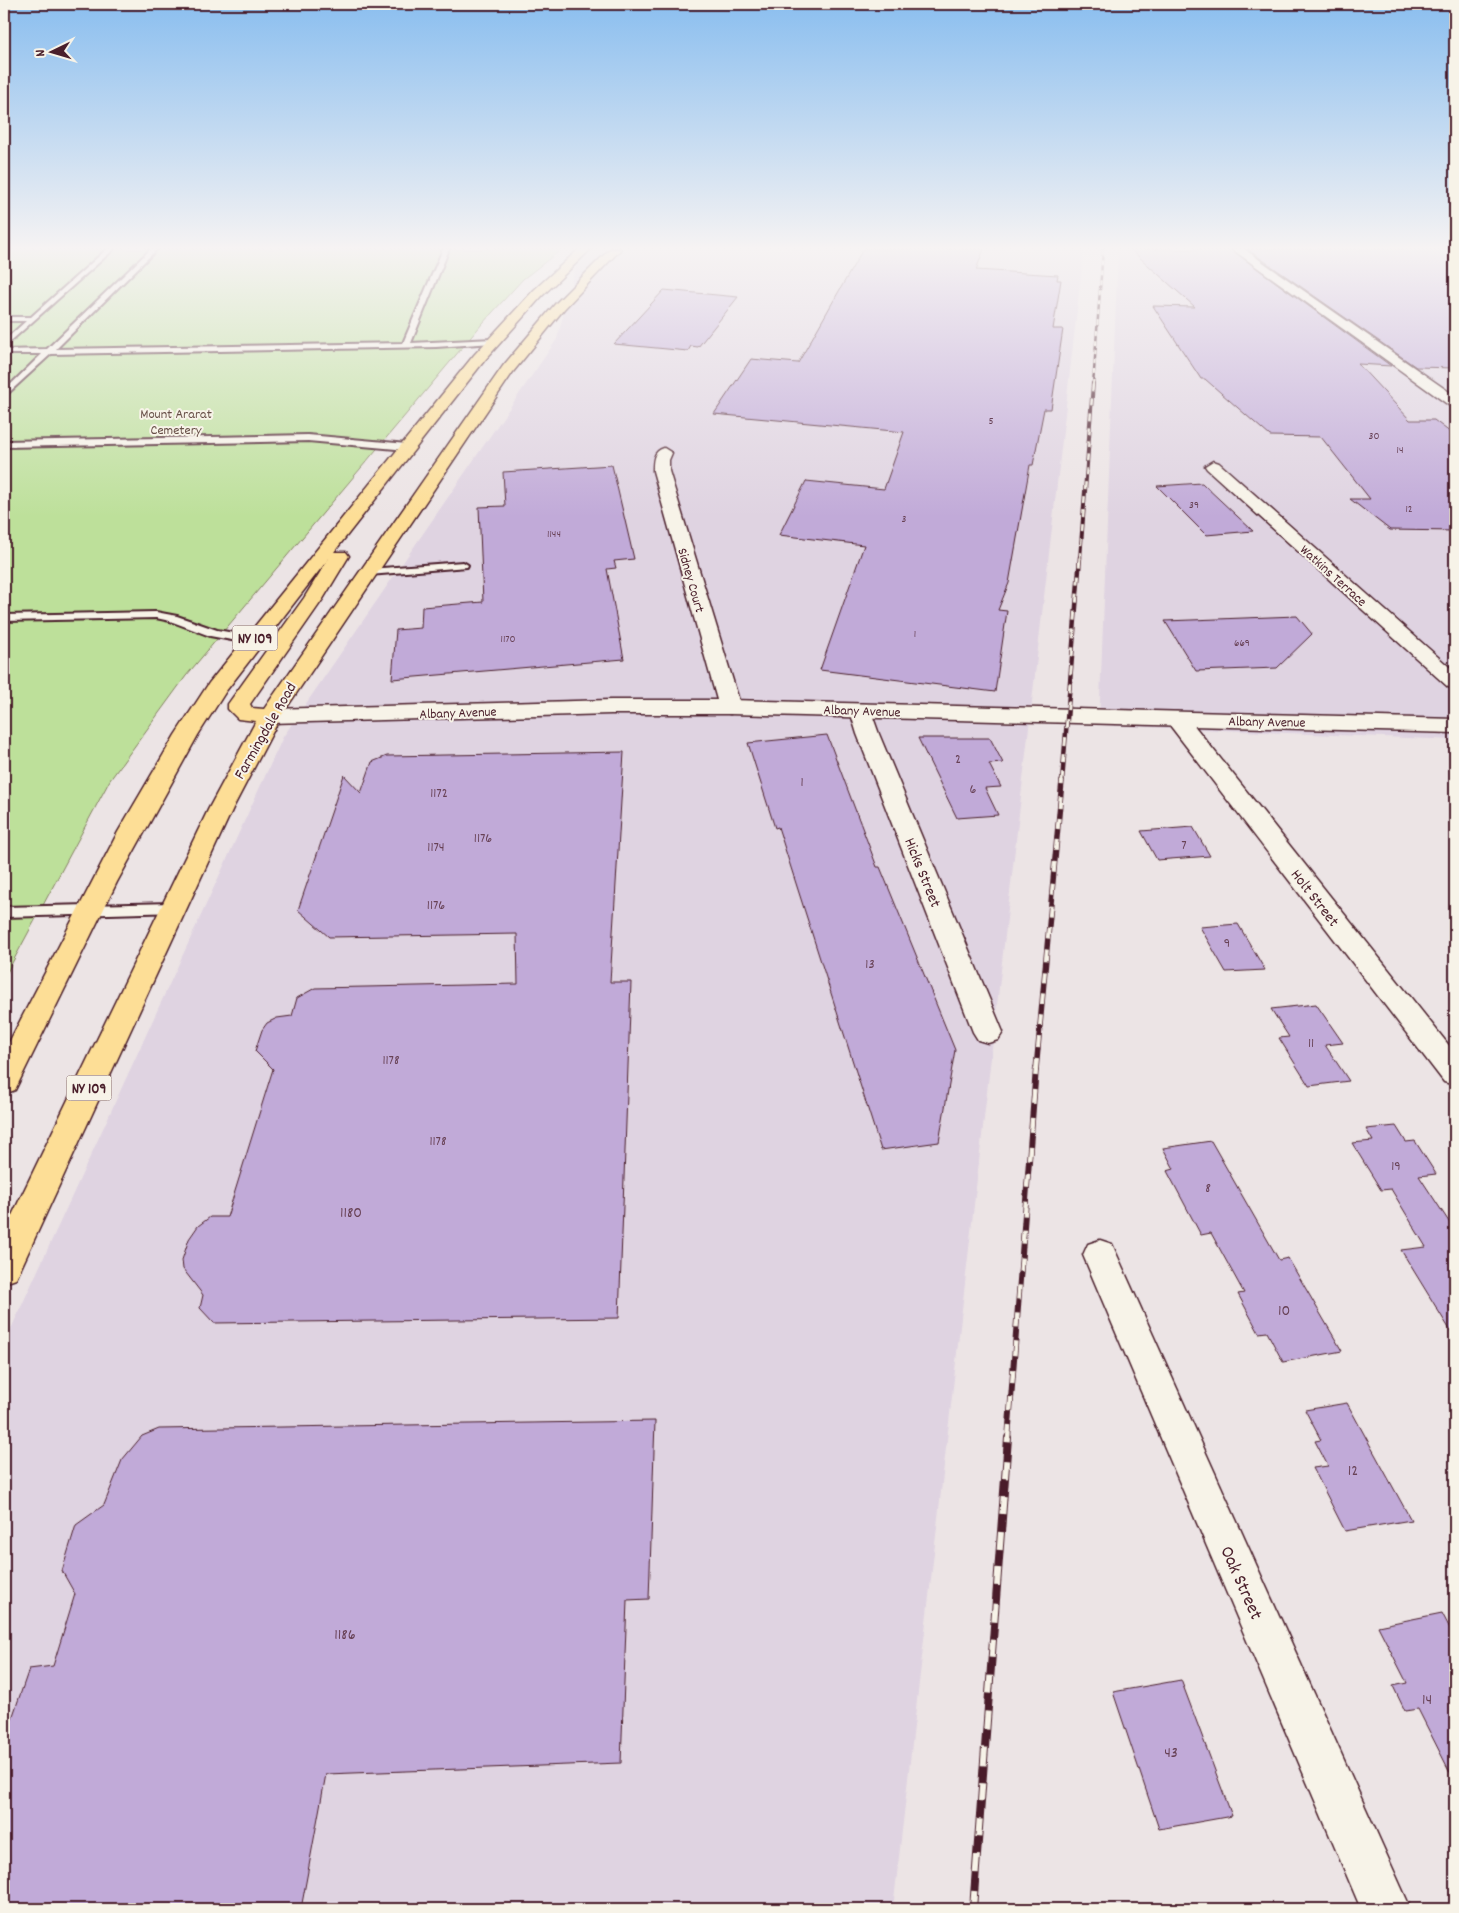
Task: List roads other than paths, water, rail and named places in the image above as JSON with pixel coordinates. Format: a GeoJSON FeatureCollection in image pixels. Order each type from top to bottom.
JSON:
{"type":"FeatureCollection","features":[{"type":"Feature","properties":{"kind":"main road","name":"NY 109"},"geometry":{"type":"LineString","coordinates":[[4,1082],[89,910],[145,803],[180,743],[217,688],[253,640],[496,338]]}},
{"type":"Feature","properties":{"kind":"main road","name":"Farmingdale Road"},"geometry":{"type":"LineString","coordinates":[[4,1268],[221,808],[270,716],[520,353],[532,338]]}},
{"type":"Feature","properties":{"kind":"main road"},"geometry":{"type":"LineString","coordinates":[[270,716],[246,714],[239,709],[239,704],[313,599],[353,535],[361,507]]}},
{"type":"Feature","properties":{"kind":"street"},"geometry":{"type":"LineString","coordinates":[[1363,338],[1455,403]]}},
{"type":"Feature","properties":{"kind":"street","name":"Sidney Court"},"geometry":{"type":"LineString","coordinates":[[664,453],[661,460],[661,472],[730,707]]}},
{"type":"Feature","properties":{"kind":"street","name":"Watkins Terrace"},"geometry":{"type":"LineString","coordinates":[[1213,466],[1455,684]]}},
{"type":"Feature","properties":{"kind":"street","name":"Albany Avenue"},"geometry":{"type":"LineString","coordinates":[[270,716],[611,707],[730,707],[1455,726]]}},
{"type":"Feature","properties":{"kind":"street","name":"Hicks Street"},"geometry":{"type":"LineString","coordinates":[[862,711],[868,734],[988,1032]]}},
{"type":"Feature","properties":{"kind":"street","name":"Holt Street"},"geometry":{"type":"LineString","coordinates":[[1177,719],[1455,1074]]}},
{"type":"Feature","properties":{"kind":"street","name":"Oak Street"},"geometry":{"type":"LineString","coordinates":[[1100,1255],[1386,1909]]}},
{"type":"Feature","properties":{"kind":"lane"},"geometry":{"type":"LineString","coordinates":[[4,395],[62,338]]}},
{"type":"Feature","properties":{"kind":"lane"},"geometry":{"type":"LineString","coordinates":[[408,342],[410,338]]}},
{"type":"Feature","properties":{"kind":"lane"},"geometry":{"type":"LineString","coordinates":[[4,345],[493,341]]}},
{"type":"Feature","properties":{"kind":"lane"},"geometry":{"type":"LineString","coordinates":[[4,352],[408,342]]}},
{"type":"Feature","properties":{"kind":"lane"},"geometry":{"type":"LineString","coordinates":[[4,444],[308,438],[407,447]]}},
{"type":"Feature","properties":{"kind":"lane"},"geometry":{"type":"LineString","coordinates":[[369,572],[463,565]]}},
{"type":"Feature","properties":{"kind":"lane"},"geometry":{"type":"LineString","coordinates":[[4,618],[156,615],[173,618],[214,633],[253,640]]}},
{"type":"Feature","properties":{"kind":"lane"},"geometry":{"type":"LineString","coordinates":[[4,912],[173,908]]}},
{"type":"Feature","properties":{"kind":"railway"},"geometry":{"type":"LineString","coordinates":[[1093,385],[1096,338]]}},
{"type":"Feature","properties":{"kind":"railway"},"geometry":{"type":"LineString","coordinates":[[1080,559],[1093,383]]}},
{"type":"Feature","properties":{"kind":"railway"},"geometry":{"type":"LineString","coordinates":[[1062,782],[1080,557]]}},
{"type":"Feature","properties":{"kind":"railway"},"geometry":{"type":"LineString","coordinates":[[1036,1070],[1062,781]]}},
{"type":"Feature","properties":{"kind":"railway"},"geometry":{"type":"LineString","coordinates":[[1008,1439],[1036,1068]]}},
{"type":"Feature","properties":{"kind":"railway"},"geometry":{"type":"LineString","coordinates":[[973,1909],[1008,1438]]}},
{"type":"Feature","properties":{"kind":"park label","name":"Mount Ararat Cemetery"},"geometry":{"type":"Point","coordinates":[176,422]}}]}
